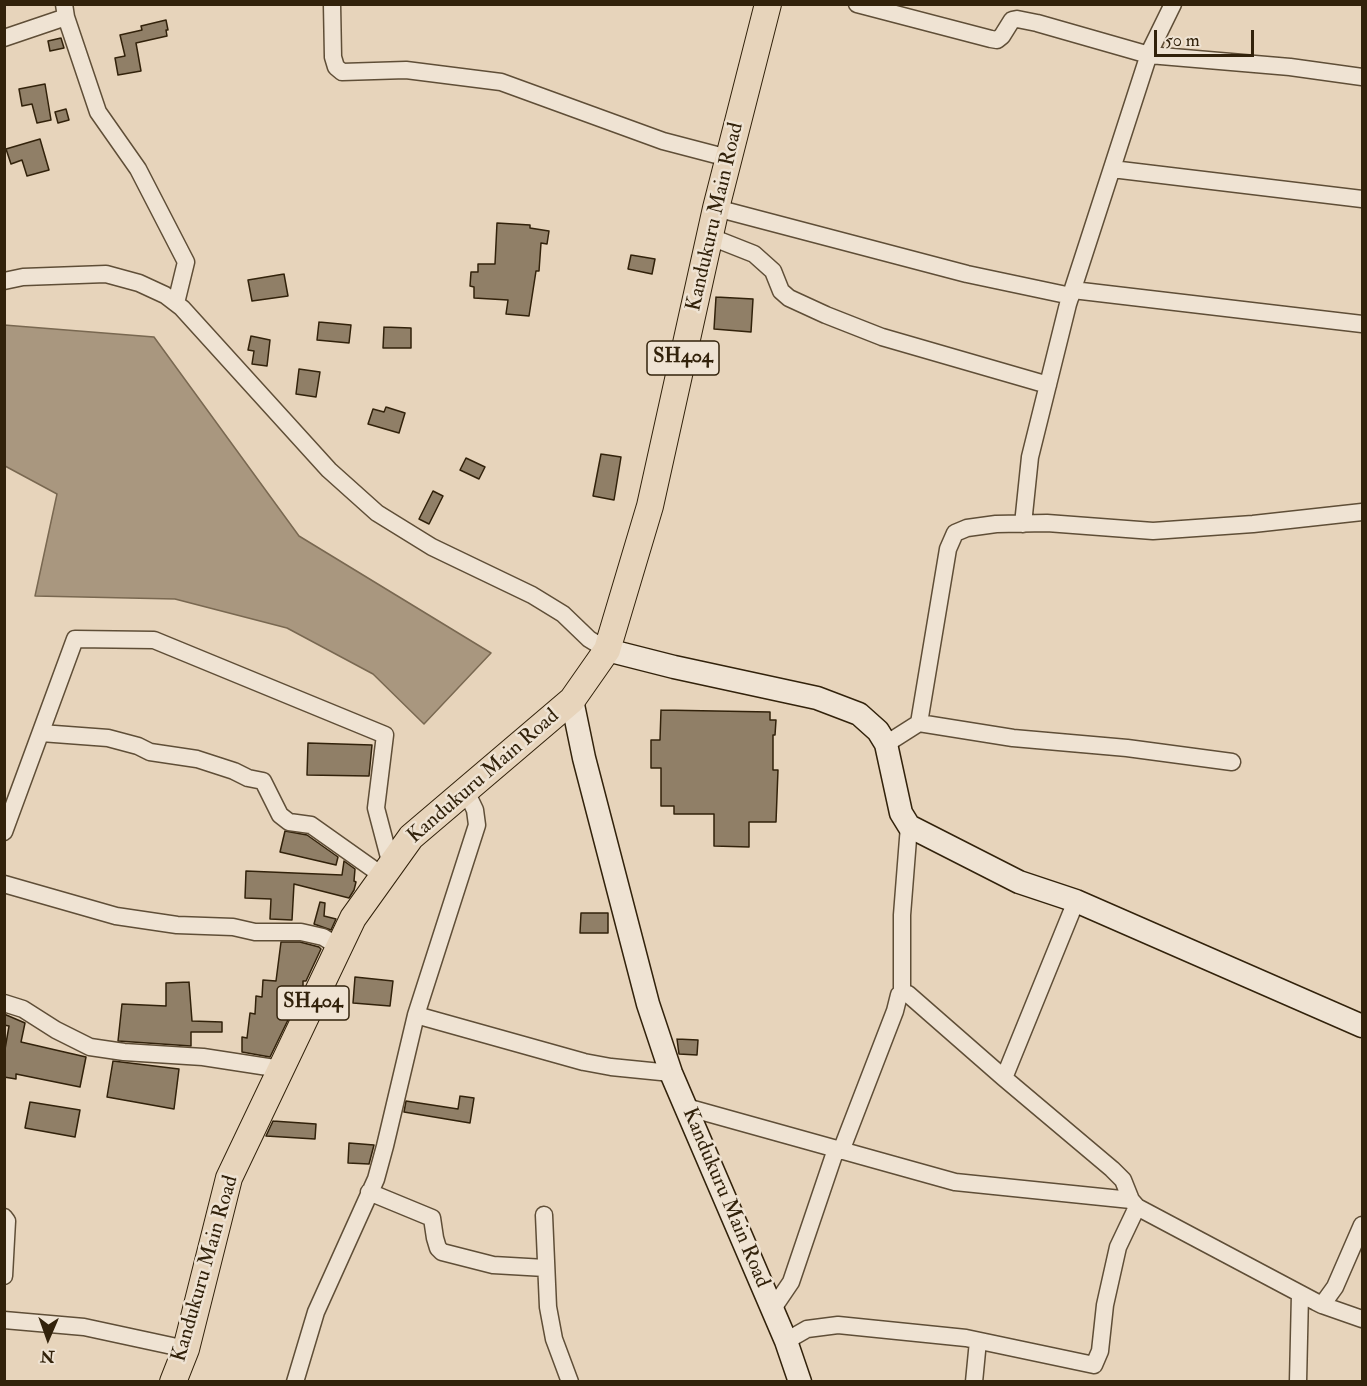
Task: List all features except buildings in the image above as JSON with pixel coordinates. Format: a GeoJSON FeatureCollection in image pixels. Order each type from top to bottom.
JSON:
{"type":"FeatureCollection","features":[{"type":"Feature","properties":{"kind":"main road","name":"Kandukuru Main Road"},"geometry":{"type":"LineString","coordinates":[[173,1382],[186,1349],[230,1178],[353,918],[411,837],[572,700],[608,650],[650,506],[716,208],[768,4]]}},
{"type":"Feature","properties":{"kind":"street"},"geometry":{"type":"LineString","coordinates":[[332,4],[333,57],[336,67],[342,72],[406,70],[501,82],[663,141],[728,158]]}},
{"type":"Feature","properties":{"kind":"street"},"geometry":{"type":"LineString","coordinates":[[857,4],[997,40],[1012,20],[1017,19],[1149,55],[1290,67],[1362,77]]}},
{"type":"Feature","properties":{"kind":"street"},"geometry":{"type":"LineString","coordinates":[[1023,524],[1030,457],[1072,293],[1149,55],[1173,4]]}},
{"type":"Feature","properties":{"kind":"street"},"geometry":{"type":"LineString","coordinates":[[4,38],[65,11],[98,112],[138,169],[186,262],[176,303]]}},
{"type":"Feature","properties":{"kind":"street"},"geometry":{"type":"LineString","coordinates":[[1112,169],[1362,199]]}},
{"type":"Feature","properties":{"kind":"street"},"geometry":{"type":"LineString","coordinates":[[716,208],[967,274],[1072,293],[1362,324]]}},
{"type":"Feature","properties":{"kind":"street"},"geometry":{"type":"LineString","coordinates":[[711,237],[754,254],[772,271],[781,291],[789,298],[826,315],[882,337],[1048,385]]}},
{"type":"Feature","properties":{"kind":"street"},"geometry":{"type":"LineString","coordinates":[[4,281],[23,277],[106,274],[139,283],[165,295],[176,303],[329,470],[377,513],[432,547],[532,595],[563,614],[589,639],[608,650],[817,698],[859,714],[878,731],[886,744],[901,813],[909,826],[1019,882],[1076,901],[1362,1026]]}},
{"type":"Feature","properties":{"kind":"street"},"geometry":{"type":"LineString","coordinates":[[919,723],[950,542],[955,533],[967,528],[1047,523],[1153,531],[1253,524],[1362,512]]}},
{"type":"Feature","properties":{"kind":"street"},"geometry":{"type":"LineString","coordinates":[[4,832],[75,639],[154,640],[385,735],[376,808],[387,871]]}},
{"type":"Feature","properties":{"kind":"street","name":"Kandukuru Main Road"},"geometry":{"type":"LineString","coordinates":[[572,700],[584,758],[648,1004],[671,1073],[786,1341],[800,1382]]}},
{"type":"Feature","properties":{"kind":"street"},"geometry":{"type":"LineString","coordinates":[[886,744],[919,723],[1013,738],[1127,748],[1232,762]]}},
{"type":"Feature","properties":{"kind":"street"},"geometry":{"type":"LineString","coordinates":[[41,733],[108,738],[138,746],[150,752],[197,759],[248,778],[263,781],[280,815],[288,822],[311,825],[387,871]]}},
{"type":"Feature","properties":{"kind":"street"},"geometry":{"type":"LineString","coordinates":[[295,1382],[316,1312],[369,1192],[386,1146],[416,1015],[477,825],[475,810],[465,789]]}},
{"type":"Feature","properties":{"kind":"street"},"geometry":{"type":"LineString","coordinates":[[902,995],[902,915],[909,826]]}},
{"type":"Feature","properties":{"kind":"street"},"geometry":{"type":"LineString","coordinates":[[4,884],[116,916],[177,925],[233,927],[255,932],[301,932],[322,937],[339,947]]}},
{"type":"Feature","properties":{"kind":"street"},"geometry":{"type":"LineString","coordinates":[[1004,1078],[1076,901]]}},
{"type":"Feature","properties":{"kind":"street"},"geometry":{"type":"LineString","coordinates":[[772,1310],[791,1282],[838,1150],[895,1011],[899,995],[908,994],[1112,1169],[1123,1180],[1134,1204],[1118,1247],[1105,1305],[1100,1351],[1092,1373],[978,1341],[838,1325],[807,1329],[786,1341]]}},
{"type":"Feature","properties":{"kind":"street"},"geometry":{"type":"LineString","coordinates":[[4,1003],[22,1009],[90,1047],[124,1052],[203,1057],[281,1069]]}},
{"type":"Feature","properties":{"kind":"street"},"geometry":{"type":"LineString","coordinates":[[416,1015],[584,1062],[671,1073]]}},
{"type":"Feature","properties":{"kind":"street"},"geometry":{"type":"LineString","coordinates":[[686,1107],[955,1182],[1134,1204],[1300,1294],[1322,1305],[1362,1319]]}},
{"type":"Feature","properties":{"kind":"street"},"geometry":{"type":"LineString","coordinates":[[369,1192],[432,1218],[435,1238],[442,1252],[493,1265],[545,1268]]}},
{"type":"Feature","properties":{"kind":"street"},"geometry":{"type":"LineString","coordinates":[[544,1215],[548,1307],[554,1339],[570,1382]]}},
{"type":"Feature","properties":{"kind":"street"},"geometry":{"type":"LineString","coordinates":[[4,1216],[7,1221],[4,1276]]}},
{"type":"Feature","properties":{"kind":"street"},"geometry":{"type":"LineString","coordinates":[[1322,1305],[1335,1287],[1362,1225]]}},
{"type":"Feature","properties":{"kind":"street"},"geometry":{"type":"LineString","coordinates":[[1298,1382],[1300,1294]]}},
{"type":"Feature","properties":{"kind":"street"},"geometry":{"type":"LineString","coordinates":[[4,1320],[84,1327],[186,1349]]}},
{"type":"Feature","properties":{"kind":"street"},"geometry":{"type":"LineString","coordinates":[[974,1382],[978,1341]]}},
{"type":"Feature","properties":{"kind":"shaded area"},"geometry":{"type":"Polygon","coordinates":[[[4,325],[154,337],[299,536],[491,653],[424,724],[373,674],[287,628],[175,599],[35,596],[57,494],[5,466],[4,325]]]}}]}
